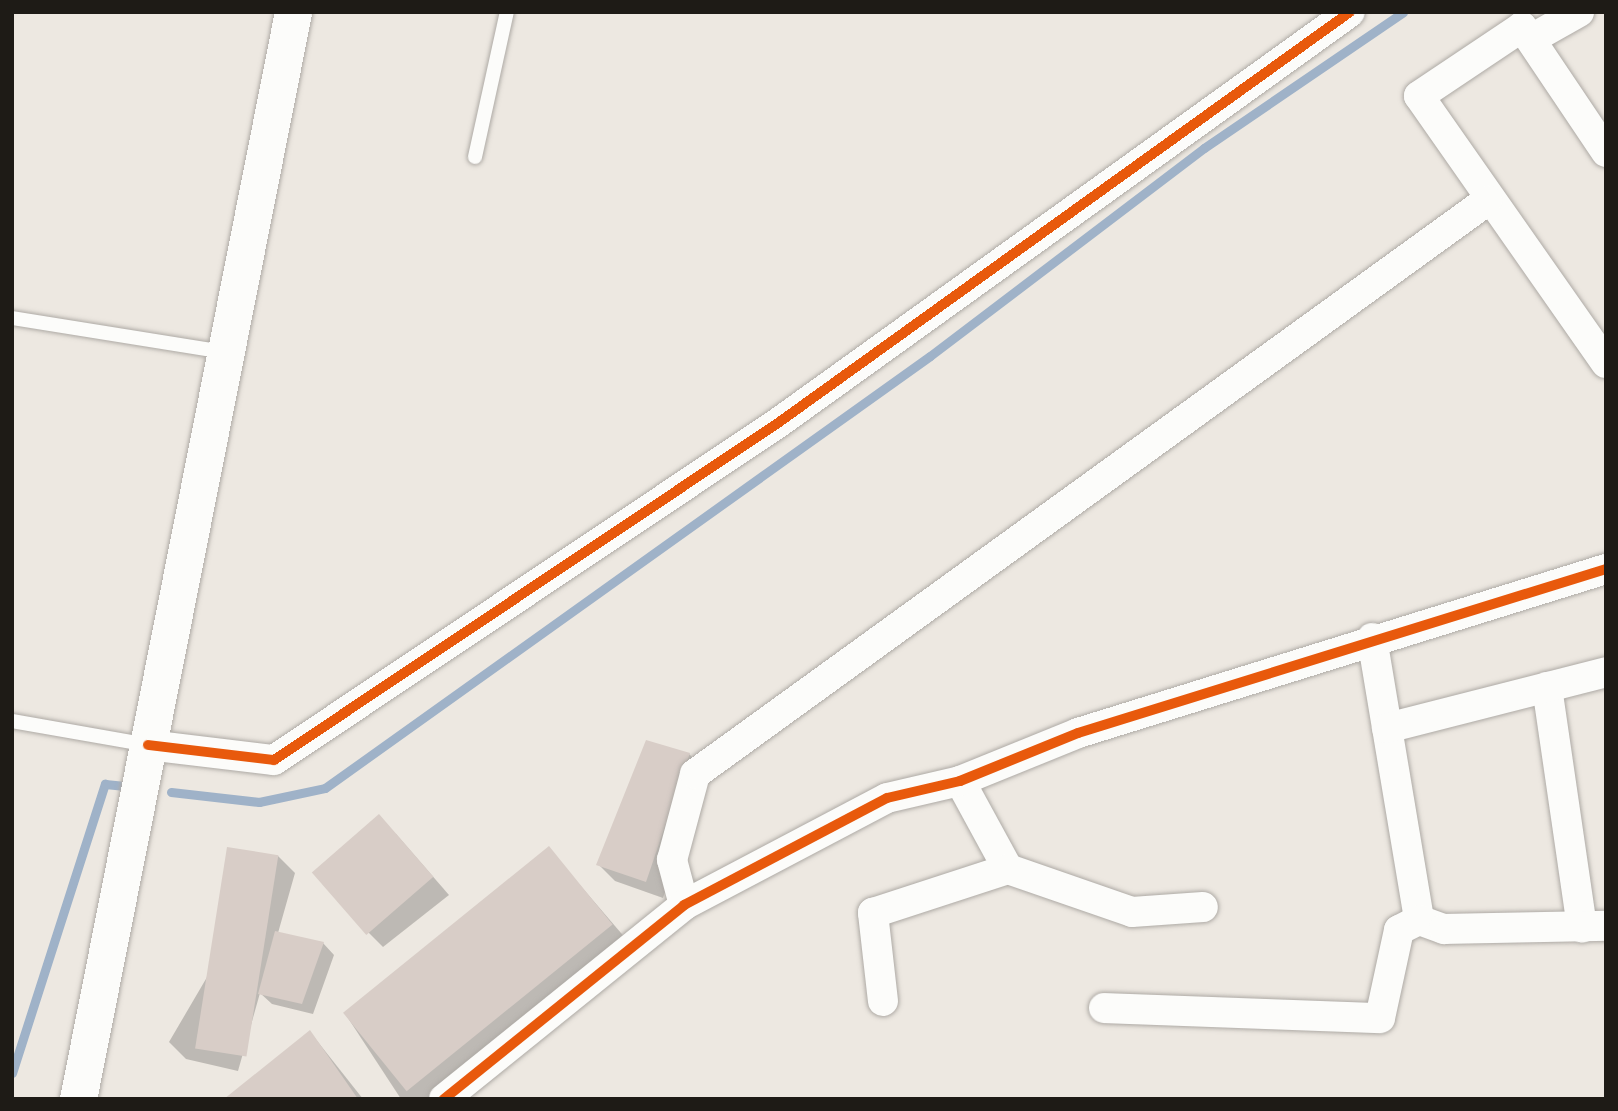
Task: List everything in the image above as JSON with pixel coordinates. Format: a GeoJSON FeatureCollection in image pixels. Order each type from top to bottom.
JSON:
{"type":"FeatureCollection","features":[{"type":"Feature","properties":{"kind":"street"},"geometry":{"type":"LineString","coordinates":[[78,1099],[293,12]]}},
{"type":"Feature","properties":{"kind":"street"},"geometry":{"type":"LineString","coordinates":[[149,745],[274,760],[778,423],[1350,12]]}},
{"type":"Feature","properties":{"kind":"street"},"geometry":{"type":"LineString","coordinates":[[1533,38],[1579,12]]}},
{"type":"Feature","properties":{"kind":"street"},"geometry":{"type":"LineString","coordinates":[[1606,152],[1533,38],[1522,27],[1419,96],[1487,201],[1606,363]]}},
{"type":"Feature","properties":{"kind":"street"},"geometry":{"type":"LineString","coordinates":[[684,905],[672,860],[695,774],[1487,201]]}},
{"type":"Feature","properties":{"kind":"street"},"geometry":{"type":"LineString","coordinates":[[444,1099],[684,905],[887,798],[960,781],[1078,733],[1372,639],[1606,569]]}},
{"type":"Feature","properties":{"kind":"street"},"geometry":{"type":"LineString","coordinates":[[1372,639],[1419,920]]}},
{"type":"Feature","properties":{"kind":"street"},"geometry":{"type":"LineString","coordinates":[[1387,728],[1606,672]]}},
{"type":"Feature","properties":{"kind":"street"},"geometry":{"type":"LineString","coordinates":[[1104,1008],[1380,1018],[1399,930],[1419,920],[1444,929],[1594,926],[1547,687]]}},
{"type":"Feature","properties":{"kind":"street"},"geometry":{"type":"LineString","coordinates":[[960,781],[1008,869]]}},
{"type":"Feature","properties":{"kind":"street"},"geometry":{"type":"LineString","coordinates":[[883,1001],[873,913],[1008,869],[1132,912],[1203,907]]}},
{"type":"Feature","properties":{"kind":"lane"},"geometry":{"type":"LineString","coordinates":[[475,157],[508,12]]}},
{"type":"Feature","properties":{"kind":"lane"},"geometry":{"type":"LineString","coordinates":[[12,318],[225,352]]}},
{"type":"Feature","properties":{"kind":"lane"},"geometry":{"type":"LineString","coordinates":[[12,721],[149,745]]}},
{"type":"Feature","properties":{"kind":"building"},"geometry":{"type":"Polygon","coordinates":[[[646,740],[690,753],[646,882],[596,865],[646,740]]]}},
{"type":"Feature","properties":{"kind":"building"},"geometry":{"type":"Polygon","coordinates":[[[379,814],[433,877],[366,935],[312,872],[379,814]]]}},
{"type":"Feature","properties":{"kind":"building"},"geometry":{"type":"Polygon","coordinates":[[[549,846],[613,924],[407,1091],[343,1013],[549,846]]]}},
{"type":"Feature","properties":{"kind":"building"},"geometry":{"type":"Polygon","coordinates":[[[227,847],[278,855],[246,1057],[195,1048],[227,847]]]}},
{"type":"Feature","properties":{"kind":"building"},"geometry":{"type":"Polygon","coordinates":[[[275,931],[324,942],[302,1004],[258,994],[275,931]]]}},
{"type":"Feature","properties":{"kind":"building"},"geometry":{"type":"Polygon","coordinates":[[[310,1030],[358,1099],[224,1099],[310,1030]]]}},
{"type":"Feature","properties":{"kind":"waterway"},"geometry":{"type":"LineString","coordinates":[[171,792],[259,802],[325,788],[930,356],[1204,148],[1403,12]]}},
{"type":"Feature","properties":{"kind":"waterway"},"geometry":{"type":"LineString","coordinates":[[12,1073],[105,784],[125,786]]}},
{"type":"Feature","properties":{"kind":"cycle path"},"geometry":{"type":"LineString","coordinates":[[148,745],[274,760],[778,423],[1350,12]]}},
{"type":"Feature","properties":{"kind":"cycle path"},"geometry":{"type":"LineString","coordinates":[[444,1099],[684,905],[887,798],[960,781],[1078,733],[1606,569]]}}]}
